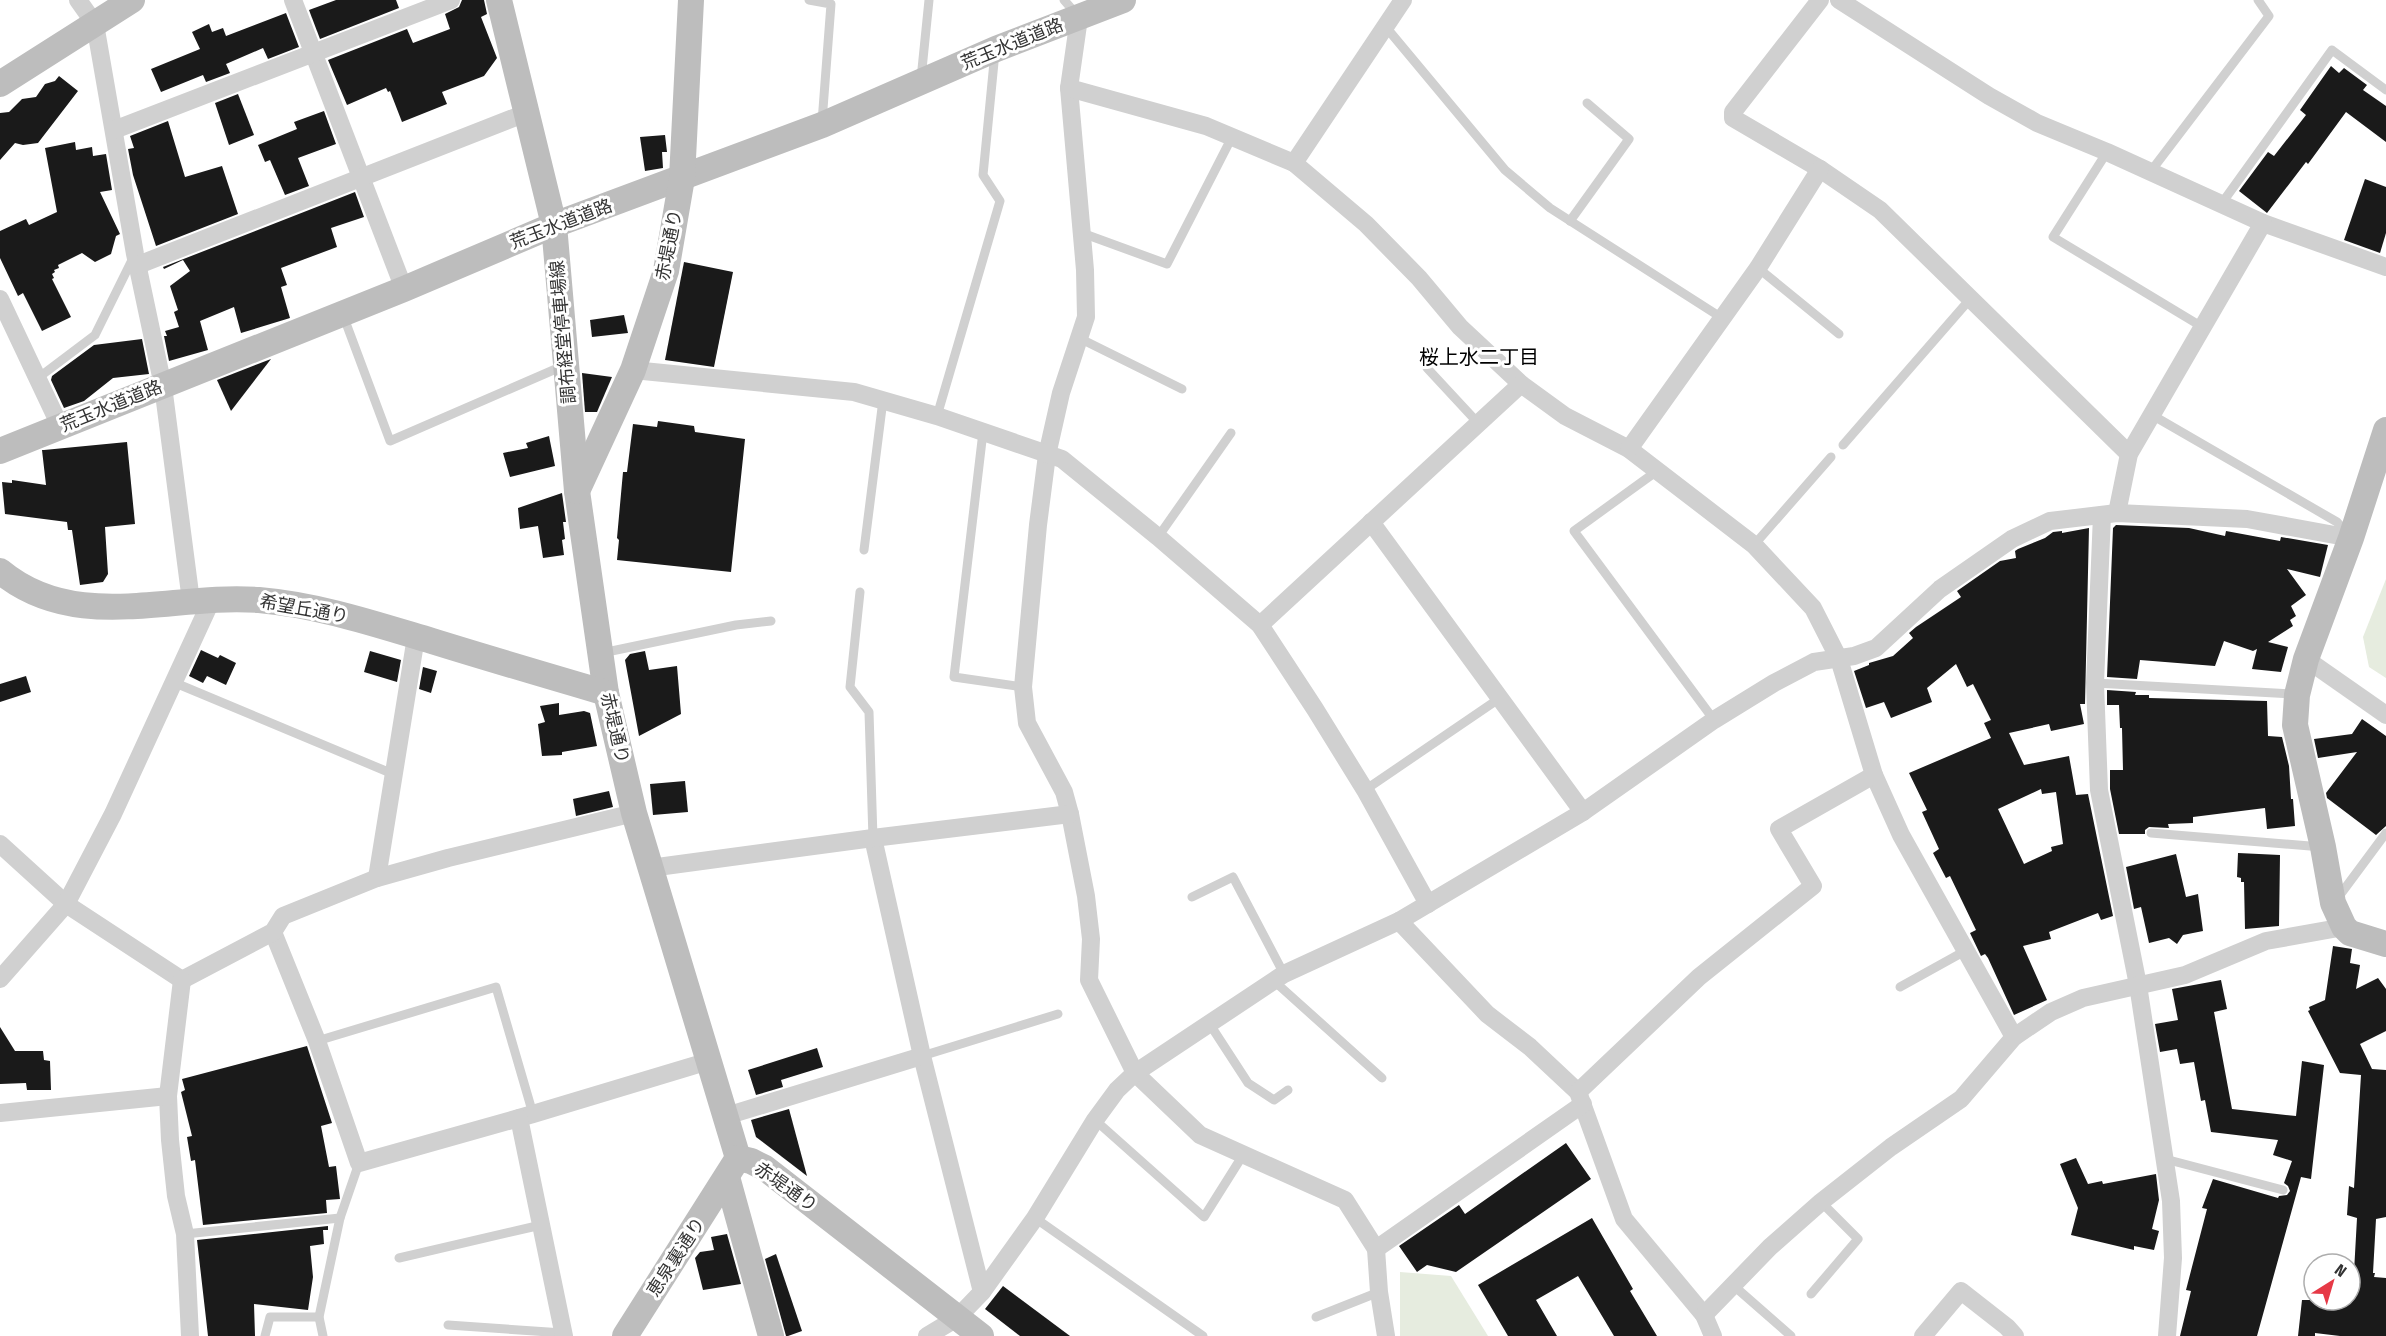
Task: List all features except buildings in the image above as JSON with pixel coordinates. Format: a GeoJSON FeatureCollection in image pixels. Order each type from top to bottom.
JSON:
{"type":"FeatureCollection","features":[{"type":"Feature","properties":{"kind":"main road"},"geometry":{"type":"LineString","coordinates":[[0,84],[132,0]]}},
{"type":"Feature","properties":{"kind":"main road","name":"調布経堂停車場線"},"geometry":{"type":"LineString","coordinates":[[499,0],[554,225],[577,491]]}},
{"type":"Feature","properties":{"kind":"main road","name":"赤堤通り"},"geometry":{"type":"LineString","coordinates":[[691,0],[682,178],[666,271],[633,370],[577,491],[606,693],[634,813],[726,1116],[732,1168],[751,1161],[765,1168],[981,1336]]}},
{"type":"Feature","properties":{"kind":"main road","name":"荒玉水道道路"},"geometry":{"type":"LineString","coordinates":[[0,451],[404,289],[554,225],[822,125],[996,49],[1071,9],[1123,0]]}},
{"type":"Feature","properties":{"kind":"main road"},"geometry":{"type":"LineString","coordinates":[[2386,430],[2351,538],[2306,659],[2296,695],[2295,724],[2334,903],[2344,927],[2350,933],[2386,944]]}},
{"type":"Feature","properties":{"kind":"main road","name":"希望丘通り"},"geometry":{"type":"LineString","coordinates":[[7,580],[42,597],[103,608],[201,600],[259,600],[297,605],[374,623],[606,693]]}},
{"type":"Feature","properties":{"kind":"main road"},"geometry":{"type":"LineString","coordinates":[[732,1168],[771,1336]]}},
{"type":"Feature","properties":{"kind":"main road","name":"恵泉裏通り"},"geometry":{"type":"LineString","coordinates":[[625,1336],[732,1168]]}},
{"type":"Feature","properties":{"kind":"street"},"geometry":{"type":"LineString","coordinates":[[0,979],[66,904],[113,814],[173,682],[201,600],[95,24],[78,0]]}},
{"type":"Feature","properties":{"kind":"street"},"geometry":{"type":"LineString","coordinates":[[292,0],[404,289]]}},
{"type":"Feature","properties":{"kind":"street"},"geometry":{"type":"LineString","coordinates":[[114,130],[451,0]]}},
{"type":"Feature","properties":{"kind":"street"},"geometry":{"type":"LineString","coordinates":[[1294,163],[1403,0]]}},
{"type":"Feature","properties":{"kind":"street"},"geometry":{"type":"LineString","coordinates":[[1820,0],[1732,112],[1733,118],[1820,170],[1880,210],[2128,454]]}},
{"type":"Feature","properties":{"kind":"street"},"geometry":{"type":"LineString","coordinates":[[1839,0],[1989,96],[2037,123],[2151,171],[2263,223],[2386,267]]}},
{"type":"Feature","properties":{"kind":"street"},"geometry":{"type":"LineString","coordinates":[[1071,9],[1069,88],[1082,233],[1086,317],[1061,393],[1047,456],[1038,525],[1023,687],[1027,723],[1064,792],[1070,814],[1086,896],[1091,939],[1089,980],[1135,1073],[1200,1135],[1345,1200],[1376,1249],[1379,1292],[1386,1336]]}},
{"type":"Feature","properties":{"kind":"street"},"geometry":{"type":"LineString","coordinates":[[1069,88],[1206,126],[1294,163],[1366,224],[1419,278],[1460,327],[1521,384],[1565,416],[1629,449],[1754,545],[1813,608],[1839,659],[1874,775],[1901,835],[2014,1037]]}},
{"type":"Feature","properties":{"kind":"street"},"geometry":{"type":"LineString","coordinates":[[137,259],[361,177],[526,113]]}},
{"type":"Feature","properties":{"kind":"street"},"geometry":{"type":"LineString","coordinates":[[1629,449],[1758,268],[1820,170]]}},
{"type":"Feature","properties":{"kind":"street"},"geometry":{"type":"LineString","coordinates":[[2166,1336],[2173,1258],[2171,1201],[2138,985],[2099,790],[2095,683],[2110,514],[2128,454],[2204,328],[2263,223]]}},
{"type":"Feature","properties":{"kind":"street"},"geometry":{"type":"LineString","coordinates":[[0,299],[60,426]]}},
{"type":"Feature","properties":{"kind":"street"},"geometry":{"type":"LineString","coordinates":[[633,370],[854,392],[937,416],[1047,456],[1062,459],[1158,537],[1260,625],[1365,790],[1428,904]]}},
{"type":"Feature","properties":{"kind":"street"},"geometry":{"type":"LineString","coordinates":[[1260,625],[1521,384]]}},
{"type":"Feature","properties":{"kind":"street"},"geometry":{"type":"LineString","coordinates":[[927,1336],[957,1318],[982,1292],[1035,1218],[1095,1120],[1117,1090],[1135,1073],[1279,977],[1399,921],[1583,812],[1714,720],[1814,662],[1839,659],[1876,648],[1940,589],[2012,539],[2050,521],[2110,514],[2247,519],[2351,538]]}},
{"type":"Feature","properties":{"kind":"street"},"geometry":{"type":"LineString","coordinates":[[1371,522],[1583,812]]}},
{"type":"Feature","properties":{"kind":"street"},"geometry":{"type":"LineString","coordinates":[[377,878],[416,637]]}},
{"type":"Feature","properties":{"kind":"street"},"geometry":{"type":"LineString","coordinates":[[2306,659],[2386,715]]}},
{"type":"Feature","properties":{"kind":"street"},"geometry":{"type":"LineString","coordinates":[[1376,1249],[1581,1098],[1700,977],[1813,886],[1779,829],[1874,775]]}},
{"type":"Feature","properties":{"kind":"street"},"geometry":{"type":"LineString","coordinates":[[182,980],[273,932],[283,916],[377,878],[448,858],[634,813]]}},
{"type":"Feature","properties":{"kind":"street"},"geometry":{"type":"LineString","coordinates":[[650,868],[1070,814]]}},
{"type":"Feature","properties":{"kind":"street"},"geometry":{"type":"LineString","coordinates":[[873,838],[922,1056],[982,1292]]}},
{"type":"Feature","properties":{"kind":"street"},"geometry":{"type":"LineString","coordinates":[[0,844],[66,904],[182,980]]}},
{"type":"Feature","properties":{"kind":"street"},"geometry":{"type":"LineString","coordinates":[[1399,921],[1487,1014],[1530,1047],[1581,1098],[1624,1219],[1704,1315],[1713,1336]]}},
{"type":"Feature","properties":{"kind":"street"},"geometry":{"type":"LineString","coordinates":[[1704,1315],[1770,1247],[1821,1202],[1891,1147],[1961,1099],[2014,1037],[2051,1012],[2083,998],[2185,975],[2266,941],[2344,927]]}},
{"type":"Feature","properties":{"kind":"street"},"geometry":{"type":"LineString","coordinates":[[273,932],[317,1041],[359,1163],[709,1061]]}},
{"type":"Feature","properties":{"kind":"street"},"geometry":{"type":"LineString","coordinates":[[182,980],[168,1096],[176,1196],[185,1234],[190,1336]]}},
{"type":"Feature","properties":{"kind":"street"},"geometry":{"type":"LineString","coordinates":[[726,1116],[922,1056]]}},
{"type":"Feature","properties":{"kind":"street"},"geometry":{"type":"LineString","coordinates":[[0,1113],[168,1096]]}},
{"type":"Feature","properties":{"kind":"street"},"geometry":{"type":"LineString","coordinates":[[526,1116],[541,1225],[563,1335]]}},
{"type":"Feature","properties":{"kind":"street"},"geometry":{"type":"LineString","coordinates":[[1923,1336],[1961,1291],[2015,1336]]}},
{"type":"Feature","properties":{"kind":"lane"},"geometry":{"type":"LineString","coordinates":[[809,0],[831,4],[822,125]]}},
{"type":"Feature","properties":{"kind":"lane"},"geometry":{"type":"LineString","coordinates":[[920,82],[929,0]]}},
{"type":"Feature","properties":{"kind":"lane"},"geometry":{"type":"LineString","coordinates":[[2151,171],[2269,16],[2258,0]]}},
{"type":"Feature","properties":{"kind":"lane"},"geometry":{"type":"LineString","coordinates":[[1385,26],[1505,170],[1550,208],[1722,318]]}},
{"type":"Feature","properties":{"kind":"lane"},"geometry":{"type":"LineString","coordinates":[[937,416],[1000,201],[983,175],[996,49]]}},
{"type":"Feature","properties":{"kind":"lane"},"geometry":{"type":"LineString","coordinates":[[2222,203],[2332,50],[2386,90]]}},
{"type":"Feature","properties":{"kind":"lane"},"geometry":{"type":"LineString","coordinates":[[1569,220],[1629,139],[1587,103]]}},
{"type":"Feature","properties":{"kind":"lane"},"geometry":{"type":"LineString","coordinates":[[1082,233],[1167,264],[1232,137]]}},
{"type":"Feature","properties":{"kind":"lane"},"geometry":{"type":"LineString","coordinates":[[2107,152],[2053,237],[2204,328]]}},
{"type":"Feature","properties":{"kind":"lane"},"geometry":{"type":"LineString","coordinates":[[38,378],[95,334],[137,259]]}},
{"type":"Feature","properties":{"kind":"lane"},"geometry":{"type":"LineString","coordinates":[[1758,268],[1839,334]]}},
{"type":"Feature","properties":{"kind":"lane"},"geometry":{"type":"LineString","coordinates":[[1843,445],[1971,298]]}},
{"type":"Feature","properties":{"kind":"lane"},"geometry":{"type":"LineString","coordinates":[[342,313],[390,441],[565,365]]}},
{"type":"Feature","properties":{"kind":"lane"},"geometry":{"type":"LineString","coordinates":[[1079,338],[1182,389]]}},
{"type":"Feature","properties":{"kind":"lane"},"geometry":{"type":"LineString","coordinates":[[1427,368],[1478,423]]}},
{"type":"Feature","properties":{"kind":"lane"},"geometry":{"type":"LineString","coordinates":[[864,550],[883,400]]}},
{"type":"Feature","properties":{"kind":"lane"},"geometry":{"type":"LineString","coordinates":[[2152,415],[2337,522],[2351,538]]}},
{"type":"Feature","properties":{"kind":"lane"},"geometry":{"type":"LineString","coordinates":[[982,432],[954,677],[1023,687]]}},
{"type":"Feature","properties":{"kind":"lane"},"geometry":{"type":"LineString","coordinates":[[1158,537],[1231,433]]}},
{"type":"Feature","properties":{"kind":"lane"},"geometry":{"type":"LineString","coordinates":[[1754,545],[1831,457]]}},
{"type":"Feature","properties":{"kind":"lane"},"geometry":{"type":"LineString","coordinates":[[1657,471],[1574,531],[1714,720]]}},
{"type":"Feature","properties":{"kind":"lane"},"geometry":{"type":"LineString","coordinates":[[860,592],[850,687],[869,712],[873,838]]}},
{"type":"Feature","properties":{"kind":"lane"},"geometry":{"type":"LineString","coordinates":[[599,653],[736,625],[771,621]]}},
{"type":"Feature","properties":{"kind":"lane"},"geometry":{"type":"LineString","coordinates":[[173,682],[393,774]]}},
{"type":"Feature","properties":{"kind":"lane"},"geometry":{"type":"LineString","coordinates":[[2095,683],[2296,695]]}},
{"type":"Feature","properties":{"kind":"lane"},"geometry":{"type":"LineString","coordinates":[[1365,790],[1500,698]]}},
{"type":"Feature","properties":{"kind":"lane"},"geometry":{"type":"LineString","coordinates":[[2151,833],[2323,848]]}},
{"type":"Feature","properties":{"kind":"lane"},"geometry":{"type":"LineString","coordinates":[[2334,903],[2386,833]]}},
{"type":"Feature","properties":{"kind":"lane"},"geometry":{"type":"LineString","coordinates":[[1192,897],[1233,877],[1279,977],[1382,1078]]}},
{"type":"Feature","properties":{"kind":"lane"},"geometry":{"type":"LineString","coordinates":[[1900,987],[1965,951]]}},
{"type":"Feature","properties":{"kind":"lane"},"geometry":{"type":"LineString","coordinates":[[317,1041],[496,987],[526,1116]]}},
{"type":"Feature","properties":{"kind":"lane"},"geometry":{"type":"LineString","coordinates":[[922,1056],[1058,1014]]}},
{"type":"Feature","properties":{"kind":"lane"},"geometry":{"type":"LineString","coordinates":[[1209,1023],[1248,1083],[1274,1100],[1288,1090]]}},
{"type":"Feature","properties":{"kind":"lane"},"geometry":{"type":"LineString","coordinates":[[1095,1120],[1204,1217],[1242,1155]]}},
{"type":"Feature","properties":{"kind":"lane"},"geometry":{"type":"LineString","coordinates":[[2165,1159],[2283,1190]]}},
{"type":"Feature","properties":{"kind":"lane"},"geometry":{"type":"LineString","coordinates":[[323,1336],[319,1317],[340,1218],[359,1163]]}},
{"type":"Feature","properties":{"kind":"lane"},"geometry":{"type":"LineString","coordinates":[[1811,1294],[1858,1239],[1821,1202]]}},
{"type":"Feature","properties":{"kind":"lane"},"geometry":{"type":"LineString","coordinates":[[185,1234],[340,1218]]}},
{"type":"Feature","properties":{"kind":"lane"},"geometry":{"type":"LineString","coordinates":[[1035,1218],[1203,1336]]}},
{"type":"Feature","properties":{"kind":"lane"},"geometry":{"type":"LineString","coordinates":[[399,1258],[541,1225]]}},
{"type":"Feature","properties":{"kind":"lane"},"geometry":{"type":"LineString","coordinates":[[1734,1286],[1791,1336]]}},
{"type":"Feature","properties":{"kind":"lane"},"geometry":{"type":"LineString","coordinates":[[1316,1317],[1379,1292]]}},
{"type":"Feature","properties":{"kind":"lane"},"geometry":{"type":"LineString","coordinates":[[265,1336],[270,1317],[319,1317]]}},
{"type":"Feature","properties":{"kind":"lane"},"geometry":{"type":"LineString","coordinates":[[448,1325],[563,1335]]}},
{"type":"Feature","properties":{"kind":"shaded area"},"geometry":{"type":"Polygon","coordinates":[[[2386,579],[2386,678],[2369,667],[2363,637],[2386,579]]]}},
{"type":"Feature","properties":{"kind":"shaded area"},"geometry":{"type":"Polygon","coordinates":[[[1400,1272],[1451,1276],[1488,1336],[1400,1336],[1400,1272]]]}},
{"type":"Feature","properties":{"kind":"district","name":"桜上水二丁目"},"geometry":{"type":"Point","coordinates":[1479,357]}}]}
